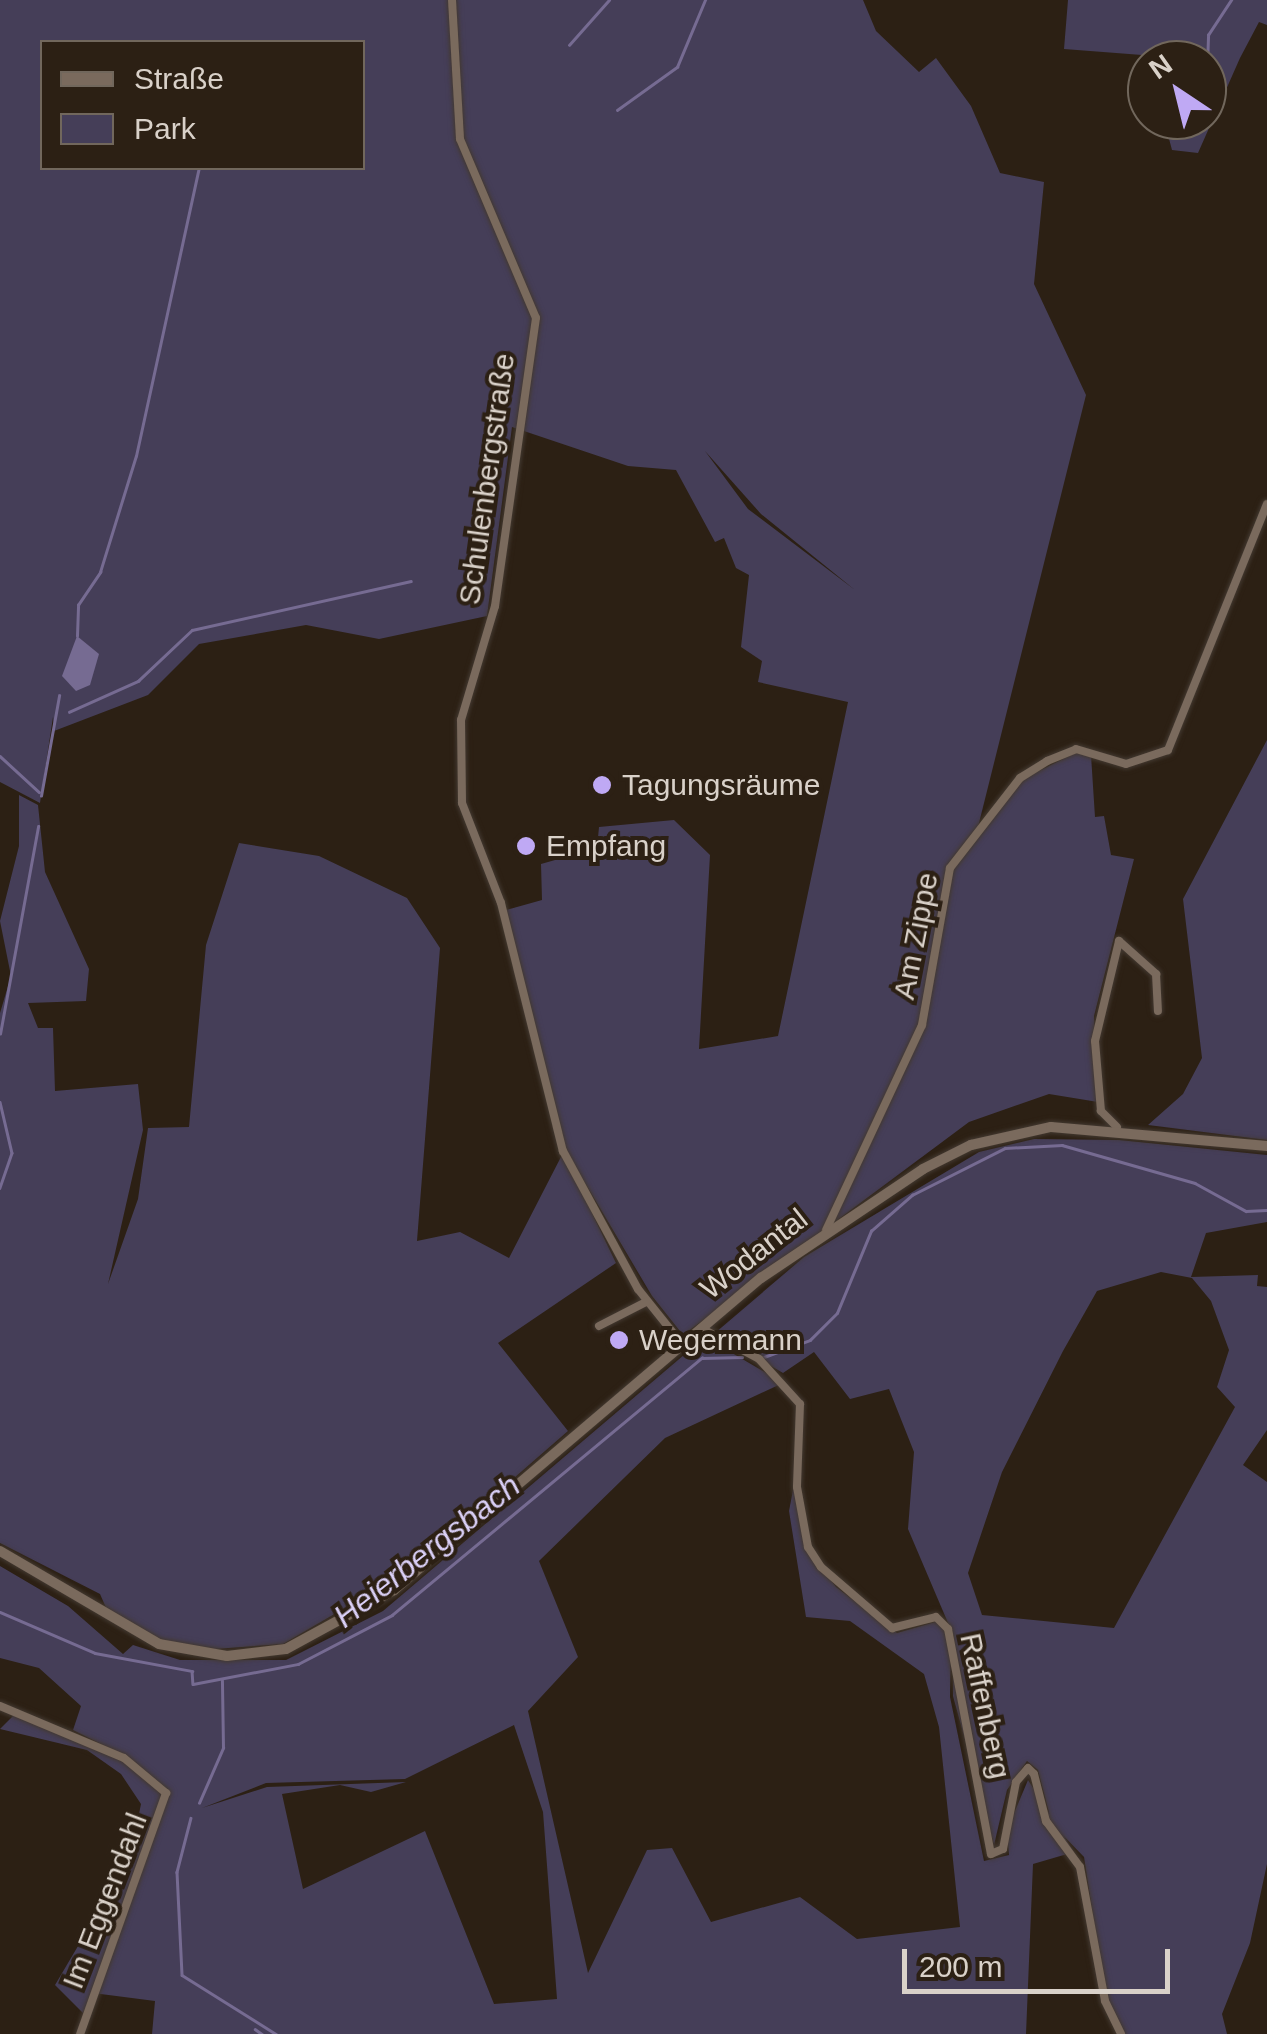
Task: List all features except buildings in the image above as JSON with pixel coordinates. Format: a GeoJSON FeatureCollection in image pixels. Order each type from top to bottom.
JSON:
{"type":"FeatureCollection","features":[{"type":"Feature","properties":{"kind":"main road","name":"Wodantal"},"geometry":{"type":"LineString","coordinates":[[0,1551],[159,1644],[226,1656],[286,1649],[394,1590],[701,1328],[826,1230],[971,1145],[1032,1128],[1117,1128],[1267,1146]]}},
{"type":"Feature","properties":{"kind":"street","name":"Schulenbergstraße"},"geometry":{"type":"LineString","coordinates":[[452,0],[460,139],[536,318],[496,606],[462,720],[460,788],[501,903],[549,1115],[646,1302],[682,1344]]}},
{"type":"Feature","properties":{"kind":"street","name":"Am Zippe"},"geometry":{"type":"LineString","coordinates":[[826,1230],[922,1025],[950,868],[1020,778],[1047,761],[1076,749],[1126,764],[1168,750],[1267,504]]}},
{"type":"Feature","properties":{"kind":"street"},"geometry":{"type":"LineString","coordinates":[[1117,1128],[1101,1111],[1095,1041],[1119,940],[1156,974],[1158,1011]]}},
{"type":"Feature","properties":{"kind":"street"},"geometry":{"type":"LineString","coordinates":[[599,1326],[646,1302]]}},
{"type":"Feature","properties":{"kind":"street","name":"Raffenberg"},"geometry":{"type":"LineString","coordinates":[[701,1328],[759,1359],[800,1404],[798,1498],[821,1567],[892,1628],[936,1617],[948,1629],[991,1854],[1002,1849],[1016,1782],[1023,1771],[1034,1774],[1046,1821],[1080,1867],[1104,2001],[1121,2034]]}},
{"type":"Feature","properties":{"kind":"street","name":"Im Eggendahl"},"geometry":{"type":"LineString","coordinates":[[0,1706],[91,1741],[166,1793],[80,2034]]}},
{"type":"Feature","properties":{"kind":"green space"},"geometry":{"type":"Polygon","coordinates":[[[0,0],[863,0],[876,31],[919,72],[936,58],[971,106],[1000,173],[1044,182],[1034,284],[1086,395],[977,831],[1021,780],[1079,751],[1091,755],[1095,817],[1104,816],[1111,855],[1134,859],[1094,1016],[1098,1102],[1049,1094],[969,1122],[683,1335],[652,1296],[565,1149],[506,910],[542,900],[541,864],[597,848],[599,827],[674,820],[710,855],[699,1049],[778,1036],[848,702],[758,682],[762,661],[741,647],[749,575],[736,568],[724,538],[715,542],[676,470],[628,466],[512,427],[487,616],[379,639],[306,625],[199,644],[148,695],[54,731],[53,717],[40,803],[0,782],[0,0]],[[705,451],[748,509],[855,590],[761,514],[705,451]]]}},
{"type":"Feature","properties":{"kind":"green space"},"geometry":{"type":"Polygon","coordinates":[[[1068,0],[1267,0],[1267,25],[1259,22],[1227,87],[1227,40],[1127,40],[1127,54],[1064,49],[1068,0]]]}},
{"type":"Feature","properties":{"kind":"green space"},"geometry":{"type":"Polygon","coordinates":[[[1169,140],[1204,140],[1198,153],[1172,150],[1169,140]]]}},
{"type":"Feature","properties":{"kind":"green space"},"geometry":{"type":"Polygon","coordinates":[[[1267,740],[1267,1140],[1148,1125],[1183,1094],[1202,1058],[1183,899],[1267,740]]]}},
{"type":"Feature","properties":{"kind":"green space"},"geometry":{"type":"Polygon","coordinates":[[[19,795],[38,805],[45,872],[89,969],[86,1001],[28,1003],[38,1028],[53,1028],[55,1091],[138,1084],[143,1130],[108,1284],[138,1199],[148,1128],[189,1127],[206,945],[239,843],[319,856],[407,898],[440,948],[417,1241],[460,1232],[509,1258],[563,1153],[616,1263],[498,1343],[568,1431],[405,1573],[283,1644],[201,1650],[152,1638],[107,1610],[100,1594],[0,1543],[0,1013],[11,976],[0,921],[19,846],[19,795]]]}},
{"type":"Feature","properties":{"kind":"green space"},"geometry":{"type":"Polygon","coordinates":[[[1034,1139],[1119,1140],[1267,1155],[1267,1222],[1206,1233],[1191,1277],[1258,1275],[1257,1286],[1267,1287],[1267,1430],[1243,1465],[1267,1482],[1267,1864],[1250,1943],[1222,2014],[1227,2034],[1123,2034],[1106,2000],[1084,1857],[1052,1824],[1038,1770],[1027,1761],[1007,1790],[994,1845],[953,1696],[954,1637],[908,1529],[914,1452],[889,1389],[850,1399],[814,1352],[783,1373],[715,1333],[804,1257],[979,1152],[1034,1139]],[[1161,1272],[1097,1291],[1002,1472],[968,1573],[982,1615],[1114,1628],[1235,1407],[1217,1387],[1229,1350],[1211,1301],[1192,1278],[1161,1272]]]}},
{"type":"Feature","properties":{"kind":"green space"},"geometry":{"type":"Polygon","coordinates":[[[705,1337],[783,1383],[665,1438],[539,1561],[578,1657],[528,1711],[588,1973],[647,1850],[672,1848],[711,1922],[800,1897],[857,1939],[960,1927],[939,1727],[924,1674],[850,1621],[806,1617],[789,1511],[794,1485],[806,1548],[836,1587],[897,1633],[942,1620],[951,1638],[950,1697],[984,1861],[1009,1855],[1007,1830],[1028,1780],[1074,1852],[1033,1864],[1026,2034],[152,2034],[155,2001],[93,1993],[83,2013],[55,1985],[130,1858],[141,1804],[121,1774],[87,1750],[0,1729],[16,1713],[123,1760],[170,1798],[127,1757],[73,1730],[81,1706],[39,1668],[0,1658],[0,1566],[68,1606],[123,1654],[133,1645],[180,1660],[286,1660],[383,1611],[705,1337]],[[514,1725],[405,1779],[266,1783],[202,1808],[267,1787],[406,1782],[371,1792],[340,1785],[282,1794],[303,1889],[425,1831],[494,2004],[557,1999],[543,1812],[514,1725]]]}},
{"type":"Feature","properties":{"kind":"shaded area"},"geometry":{"type":"Polygon","coordinates":[[[77,636],[99,654],[90,685],[76,691],[62,676],[77,636]]]}},
{"type":"Feature","properties":{"kind":"waterway"},"geometry":{"type":"LineString","coordinates":[[569,45],[609,0]]}},
{"type":"Feature","properties":{"kind":"waterway"},"geometry":{"type":"LineString","coordinates":[[617,110],[677,67],[705,0]]}},
{"type":"Feature","properties":{"kind":"waterway"},"geometry":{"type":"LineString","coordinates":[[1208,40],[1231,0]]}},
{"type":"Feature","properties":{"kind":"waterway"},"geometry":{"type":"LineString","coordinates":[[77,636],[78,605],[100,572],[136,456],[199,170]]}},
{"type":"Feature","properties":{"kind":"waterway"},"geometry":{"type":"LineString","coordinates":[[69,712],[138,681],[192,630],[411,581]]}},
{"type":"Feature","properties":{"kind":"waterway"},"geometry":{"type":"LineString","coordinates":[[41,796],[59,696]]}},
{"type":"Feature","properties":{"kind":"waterway"},"geometry":{"type":"LineString","coordinates":[[0,756],[39,792]]}},
{"type":"Feature","properties":{"kind":"waterway"},"geometry":{"type":"LineString","coordinates":[[0,1034],[38,826]]}},
{"type":"Feature","properties":{"kind":"waterway"},"geometry":{"type":"LineString","coordinates":[[0,1102],[12,1153],[0,1188]]}},
{"type":"Feature","properties":{"kind":"waterway","name":"Heierbergsbach"},"geometry":{"type":"LineString","coordinates":[[764,1357],[810,1340],[837,1313],[871,1231],[912,1195],[1005,1148],[1062,1145],[1195,1183],[1246,1211],[1267,1210]]}},
{"type":"Feature","properties":{"kind":"waterway","name":"Heierbergsbach"},"geometry":{"type":"LineString","coordinates":[[0,1612],[95,1653],[192,1671],[193,1684],[298,1664],[392,1615],[702,1358],[742,1357]]}},
{"type":"Feature","properties":{"kind":"waterway"},"geometry":{"type":"LineString","coordinates":[[199,1803],[223,1748],[222,1681]]}},
{"type":"Feature","properties":{"kind":"waterway"},"geometry":{"type":"LineString","coordinates":[[191,1818],[177,1872],[182,1975],[276,2034]]}},
{"type":"Feature","properties":{"kind":"waterway"},"geometry":{"type":"LineString","coordinates":[[255,2029],[262,2034]]}},
{"type":"Feature","properties":{"kind":"place","name":"Tagungsräume"},"geometry":{"type":"Point","coordinates":[602,785]}},
{"type":"Feature","properties":{"kind":"place","name":"Empfang"},"geometry":{"type":"Point","coordinates":[526,846]}},
{"type":"Feature","properties":{"kind":"place","name":"Wegermann"},"geometry":{"type":"Point","coordinates":[619,1340]}}]}
